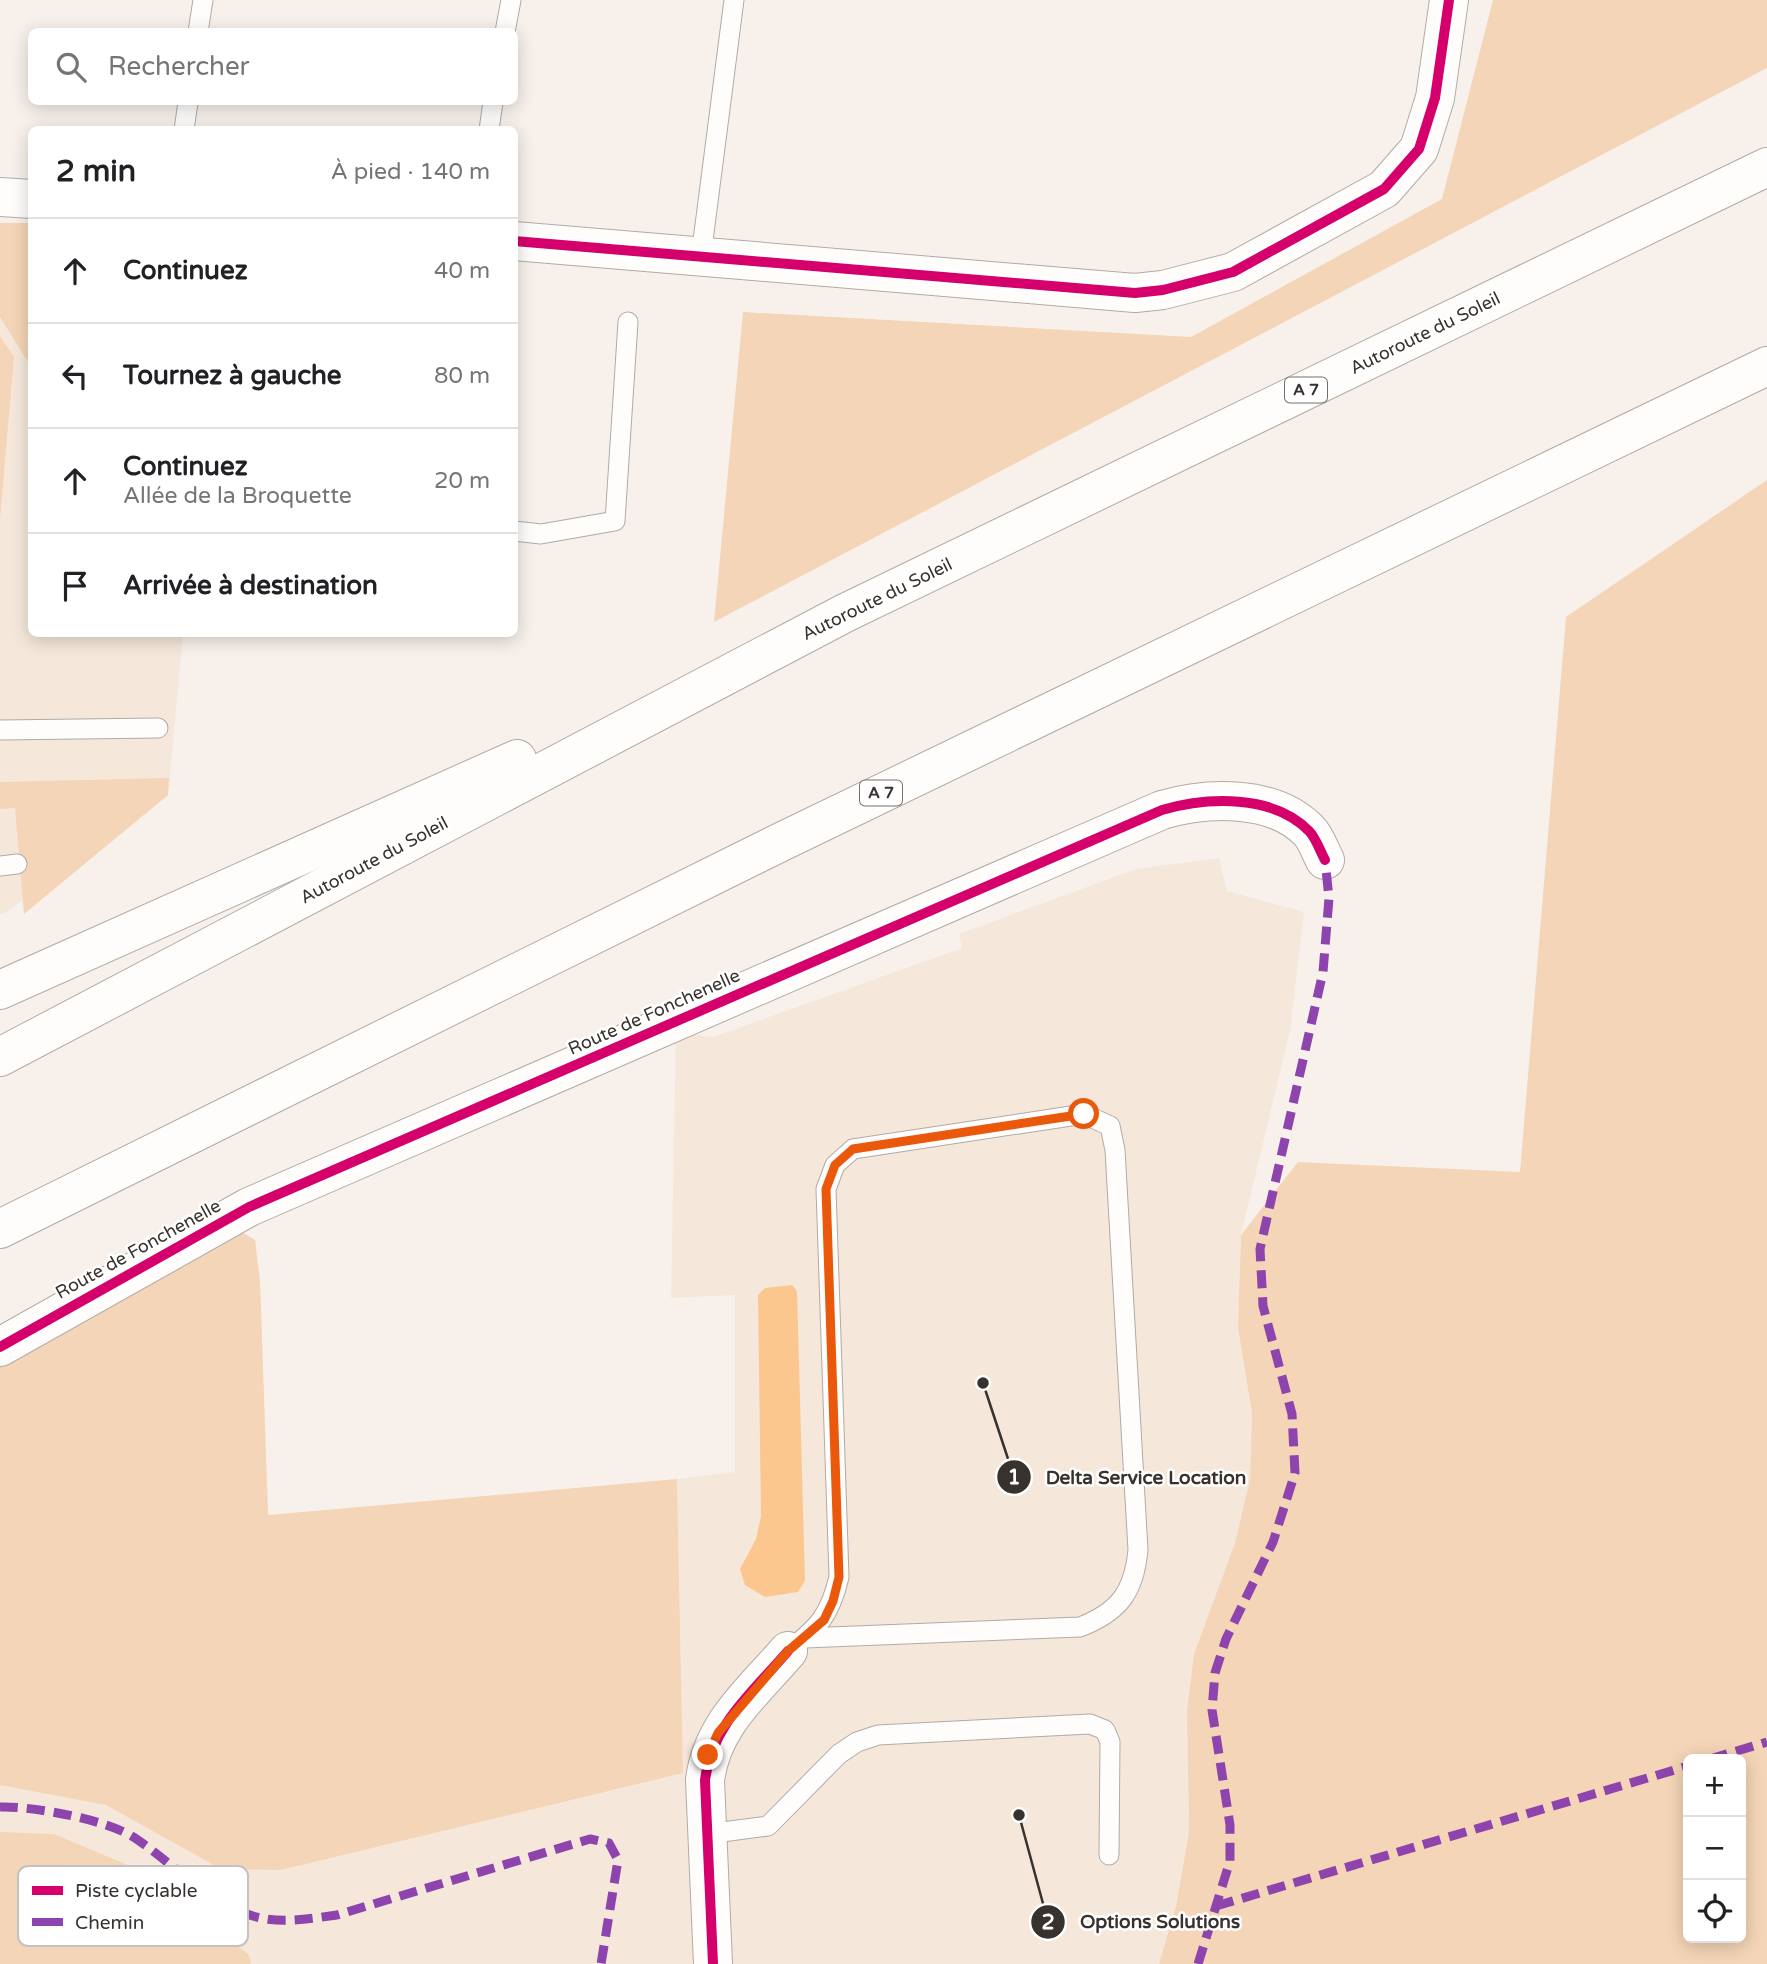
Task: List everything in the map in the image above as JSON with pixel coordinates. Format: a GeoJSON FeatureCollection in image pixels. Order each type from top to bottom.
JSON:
{"type":"FeatureCollection","features":[{"type":"Feature","properties":{"kind":"main road"},"geometry":{"type":"LineString","coordinates":[[518,241],[1135,293],[1163,290],[1233,272],[1384,189],[1419,149],[1435,99],[1449,0]]}},
{"type":"Feature","properties":{"kind":"main road","name":"Autoroute du Soleil"},"geometry":{"type":"LineString","coordinates":[[0,1057],[845,613],[1767,167]]}},
{"type":"Feature","properties":{"kind":"main road"},"geometry":{"type":"LineString","coordinates":[[0,197],[28,199]]}},
{"type":"Feature","properties":{"kind":"main road","name":"A 7"},"geometry":{"type":"LineString","coordinates":[[0,1229],[783,841],[1767,366]]}},
{"type":"Feature","properties":{"kind":"main road"},"geometry":{"type":"LineString","coordinates":[[0,990],[845,613]]}},
{"type":"Feature","properties":{"kind":"main road","name":"Route de Fonchenelle"},"geometry":{"type":"LineString","coordinates":[[0,1347],[249,1207],[1162,810],[1189,802],[1218,801],[1252,804],[1283,812],[1310,831],[1325,860]]}},
{"type":"Feature","properties":{"kind":"main road"},"geometry":{"type":"LineString","coordinates":[[713,1964],[705,1780],[708,1755],[718,1733],[797,1645]]}},
{"type":"Feature","properties":{"kind":"lane"},"geometry":{"type":"LineString","coordinates":[[199,28],[203,0]]}},
{"type":"Feature","properties":{"kind":"lane"},"geometry":{"type":"LineString","coordinates":[[506,28],[511,0]]}},
{"type":"Feature","properties":{"kind":"lane"},"geometry":{"type":"LineString","coordinates":[[701,256],[734,0]]}},
{"type":"Feature","properties":{"kind":"lane"},"geometry":{"type":"LineString","coordinates":[[185,126],[188,105]]}},
{"type":"Feature","properties":{"kind":"lane"},"geometry":{"type":"LineString","coordinates":[[490,126],[493,105]]}},
{"type":"Feature","properties":{"kind":"lane"},"geometry":{"type":"LineString","coordinates":[[518,531],[541,534],[615,521],[628,321]]}},
{"type":"Feature","properties":{"kind":"lane"},"geometry":{"type":"LineString","coordinates":[[0,730],[158,728]]}},
{"type":"Feature","properties":{"kind":"lane"},"geometry":{"type":"LineString","coordinates":[[1084,1114],[1110,1126],[1115,1150],[1139,1550],[1135,1576],[1124,1598],[1102,1618],[1080,1627],[797,1645],[824,1620],[833,1601],[839,1577],[826,1189],[835,1165],[853,1149],[1084,1114]]}},
{"type":"Feature","properties":{"kind":"lane"},"geometry":{"type":"LineString","coordinates":[[707,1834],[768,1826],[839,1754],[857,1742],[878,1735],[1090,1724],[1105,1730],[1110,1742],[1109,1855]]}},
{"type":"Feature","properties":{"kind":"shaded area"},"geometry":{"type":"Polygon","coordinates":[[[1493,0],[1767,0],[1767,68],[714,622],[743,312],[1191,337],[1442,199],[1493,0]]]}},
{"type":"Feature","properties":{"kind":"shaded area"},"geometry":{"type":"Polygon","coordinates":[[[0,223],[28,223],[28,359],[0,317],[0,223]]]}},
{"type":"Feature","properties":{"kind":"shaded area"},"geometry":{"type":"Polygon","coordinates":[[[0,227],[28,231],[28,637],[183,637],[168,796],[0,914],[0,227]]]}},
{"type":"Feature","properties":{"kind":"shaded area"},"geometry":{"type":"Polygon","coordinates":[[[0,336],[14,357],[0,519],[0,336]]]}},
{"type":"Feature","properties":{"kind":"shaded area"},"geometry":{"type":"Polygon","coordinates":[[[1767,480],[1767,1964],[1159,1964],[1176,1906],[1189,1832],[1187,1711],[1194,1654],[1235,1543],[1250,1479],[1252,1413],[1238,1328],[1241,1235],[1298,1162],[1520,1172],[1566,617],[1767,480]]]}},
{"type":"Feature","properties":{"kind":"shaded area"},"geometry":{"type":"Polygon","coordinates":[[[169,778],[168,795],[24,914],[15,808],[0,809],[0,782],[169,778]]]}},
{"type":"Feature","properties":{"kind":"shaded area"},"geometry":{"type":"Polygon","coordinates":[[[1219,858],[1227,891],[1304,912],[1290,1031],[1241,1235],[1238,1328],[1252,1413],[1250,1479],[1235,1543],[1187,1711],[1189,1832],[1176,1906],[1159,1964],[0,1964],[0,1386],[255,1240],[260,1282],[281,1870],[683,1772],[677,1479],[735,1472],[735,1295],[671,1298],[676,1032],[713,1037],[962,948],[959,934],[1136,869],[1219,858]]]}},
{"type":"Feature","properties":{"kind":"shaded area"},"geometry":{"type":"Polygon","coordinates":[[[240,1231],[255,1240],[260,1282],[268,1515],[677,1479],[683,1773],[281,1870],[216,1866],[106,1805],[0,1785],[0,1366],[240,1231]]]}},
{"type":"Feature","properties":{"kind":"shaded area"},"geometry":{"type":"Polygon","coordinates":[[[792,1285],[797,1291],[805,1581],[798,1592],[765,1597],[745,1585],[740,1569],[756,1539],[761,1516],[758,1295],[765,1288],[792,1285]]]}},
{"type":"Feature","properties":{"kind":"shaded area"},"geometry":{"type":"Polygon","coordinates":[[[0,1832],[54,1834],[130,1866],[18,1866],[18,1946],[238,1946],[249,1955],[251,1964],[0,1964],[0,1832]]]}},
{"type":"Feature","properties":{"kind":"marked path"},"geometry":{"type":"LineString","coordinates":[[1198,1964],[1230,1861],[1230,1825],[1212,1710],[1215,1673],[1226,1639],[1273,1542],[1295,1473],[1292,1414],[1263,1306],[1260,1249],[1323,972],[1329,898],[1325,860]]}},
{"type":"Feature","properties":{"kind":"marked path"},"geometry":{"type":"LineString","coordinates":[[1727,1754],[1767,1742]]}},
{"type":"Feature","properties":{"kind":"marked path"},"geometry":{"type":"LineString","coordinates":[[1216,1906],[1683,1767]]}},
{"type":"Feature","properties":{"kind":"marked path"},"geometry":{"type":"LineString","coordinates":[[0,1807],[70,1815],[107,1825],[135,1838],[172,1866]]}},
{"type":"Feature","properties":{"kind":"marked path"},"geometry":{"type":"LineString","coordinates":[[248,1914],[280,1920],[337,1915],[590,1839],[609,1843],[618,1860],[601,1964]]}},
{"type":"Feature","properties":{"kind":"cycle path"},"geometry":{"type":"LineString","coordinates":[[518,241],[1135,293],[1163,290],[1233,272],[1384,189],[1419,149],[1435,98],[1449,0]]}},
{"type":"Feature","properties":{"kind":"cycle path"},"geometry":{"type":"LineString","coordinates":[[0,1347],[249,1207],[1162,810],[1219,801],[1259,805],[1277,810],[1309,831],[1325,860]]}},
{"type":"Feature","properties":{"kind":"cycle path"},"geometry":{"type":"LineString","coordinates":[[713,1964],[705,1780],[709,1760],[725,1725],[788,1651]]}},
{"type":"Feature","properties":{"kind":"place","name":"Delta Service Location"},"geometry":{"type":"Point","coordinates":[983,1383]}},
{"type":"Feature","properties":{"kind":"place","name":"Options Solutions"},"geometry":{"type":"Point","coordinates":[1019,1815]}},
{"type":"Feature","properties":{"kind":"route"},"geometry":{"type":"LineString","coordinates":[[708,1755],[718,1733],[788,1651],[824,1620],[833,1601],[839,1577],[826,1189],[835,1165],[853,1149],[1084,1114]]}}]}
